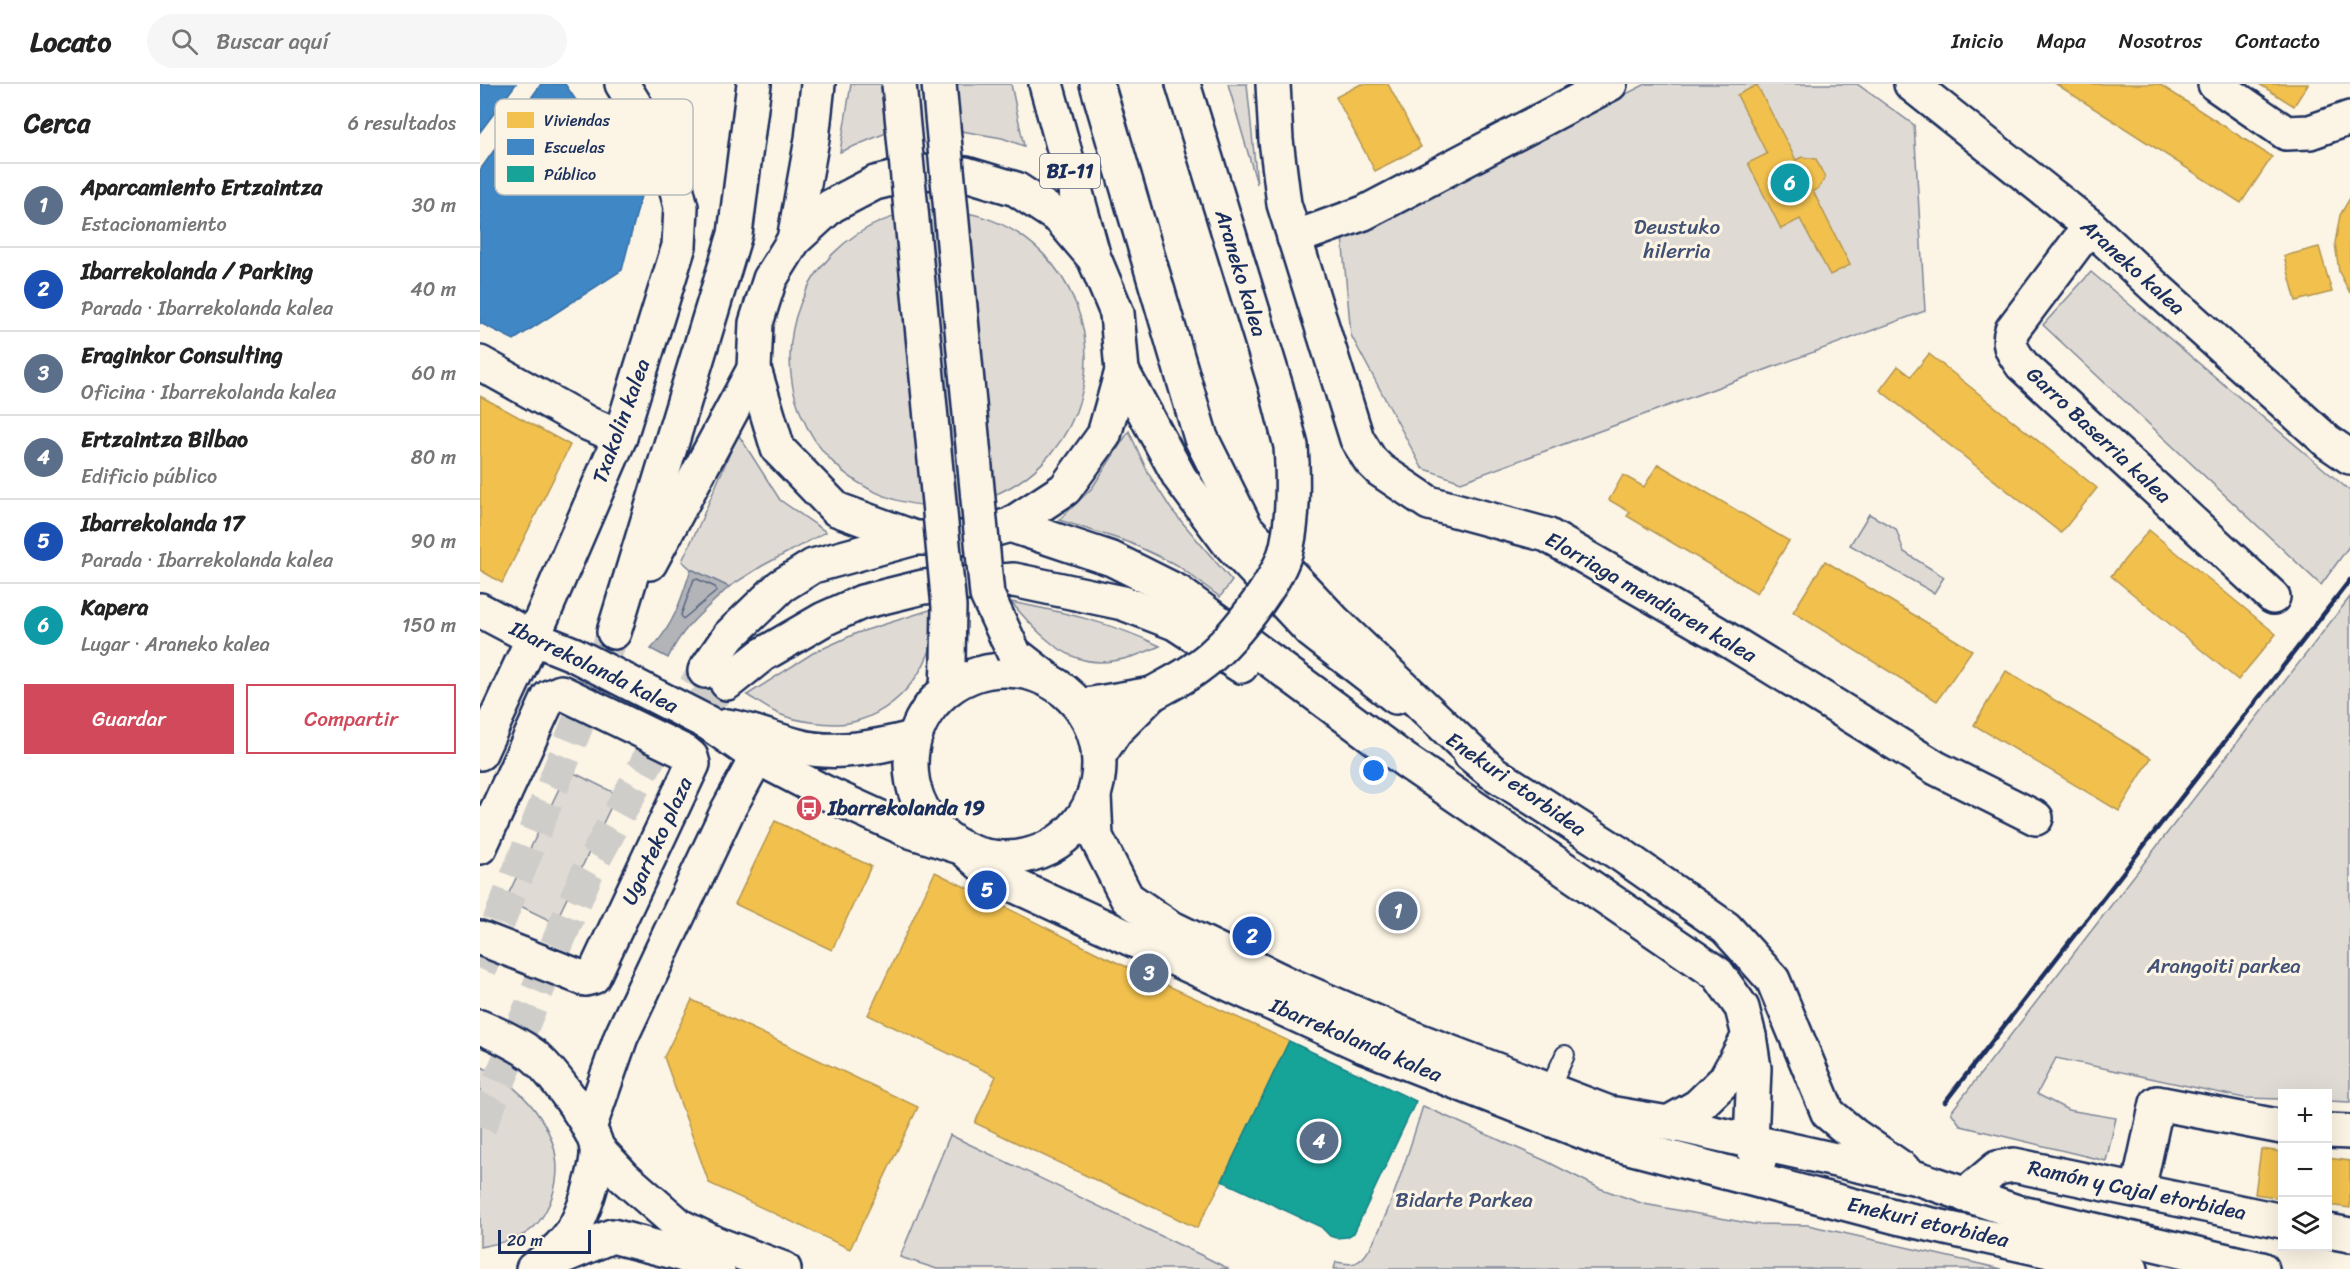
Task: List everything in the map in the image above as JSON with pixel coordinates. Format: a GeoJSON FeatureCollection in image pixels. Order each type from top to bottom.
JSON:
{"type":"FeatureCollection","features":[{"type":"Feature","properties":{"kind":"main road","name":"Txakolin kalea"},"geometry":{"type":"LineString","coordinates":[[622,84],[631,99]]}},
{"type":"Feature","properties":{"kind":"main road"},"geometry":{"type":"LineString","coordinates":[[754,84],[735,234],[614,632],[754,369]]}},
{"type":"Feature","properties":{"kind":"main road"},"geometry":{"type":"LineString","coordinates":[[794,240],[812,139],[818,84]]}},
{"type":"Feature","properties":{"kind":"main road"},"geometry":{"type":"LineString","coordinates":[[899,84],[949,607],[947,675],[913,738],[910,769],[916,799],[933,826],[960,848],[989,857],[1015,858],[1041,851],[1064,838],[1082,819],[1094,796],[1107,743],[1152,694]]}},
{"type":"Feature","properties":{"kind":"main road"},"geometry":{"type":"LineString","coordinates":[[939,84],[987,595],[1014,653],[1087,705],[1093,729],[1107,743]]}},
{"type":"Feature","properties":{"kind":"main road","name":"BI-11"},"geometry":{"type":"LineString","coordinates":[[1046,84],[1094,258]]}},
{"type":"Feature","properties":{"kind":"main road"},"geometry":{"type":"LineString","coordinates":[[1097,84],[1201,438],[1246,528],[1335,622],[1492,772]]}},
{"type":"Feature","properties":{"kind":"main road","name":"Araneko kalea"},"geometry":{"type":"LineString","coordinates":[[1152,694],[1201,666],[1240,627],[1260,600],[1287,549],[1293,506],[1291,446],[1276,387],[1183,84]]}},
{"type":"Feature","properties":{"kind":"main road","name":"Elorriaga mendiaren kalea"},"geometry":{"type":"LineString","coordinates":[[1273,84],[1277,151],[1284,204],[1357,439],[1370,460],[1380,470],[1430,503],[1547,535],[1715,632],[1936,768],[2036,818]]}},
{"type":"Feature","properties":{"kind":"main road"},"geometry":{"type":"LineString","coordinates":[[1294,238],[1364,213],[1610,84]]}},
{"type":"Feature","properties":{"kind":"main road","name":"Araneko kalea"},"geometry":{"type":"LineString","coordinates":[[1911,84],[2090,226],[2328,442],[2350,457]]}},
{"type":"Feature","properties":{"kind":"main road"},"geometry":{"type":"LineString","coordinates":[[2215,84],[2286,133],[2310,132],[2350,118]]}},
{"type":"Feature","properties":{"kind":"main road"},"geometry":{"type":"LineString","coordinates":[[920,172],[966,174],[1016,189],[1060,218],[1094,258],[1117,313],[1122,371],[1104,435],[1065,489],[1010,525],[963,538],[915,538],[836,509],[778,449],[754,369],[756,323],[770,279],[794,240],[831,206],[875,183],[920,172]]}},
{"type":"Feature","properties":{"kind":"main road","name":"Txakolin kalea"},"geometry":{"type":"LineString","coordinates":[[480,753],[534,638],[620,437],[679,246],[681,207],[678,195]]}},
{"type":"Feature","properties":{"kind":"main road","name":"Garro Baserria kalea"},"geometry":{"type":"LineString","coordinates":[[2090,226],[2012,330],[2009,341],[2014,352],[2022,365],[2273,597]]}},
{"type":"Feature","properties":{"kind":"main road"},"geometry":{"type":"LineString","coordinates":[[480,363],[589,424],[620,437]]}},
{"type":"Feature","properties":{"kind":"main road","name":"Enekuri etorbidea"},"geometry":{"type":"LineString","coordinates":[[1122,371],[1180,478],[1227,541],[1311,631],[1492,772],[1620,855],[1726,928],[1773,980],[1828,1113],[1854,1135],[1917,1178]]}},
{"type":"Feature","properties":{"kind":"main road","name":"Enekuri etorbidea"},"geometry":{"type":"LineString","coordinates":[[1010,525],[1112,559],[1178,592],[1406,761],[1718,974],[1742,1008],[1749,1036],[1754,1068],[1751,1143],[1768,1183],[1851,1205],[2130,1269]]}},
{"type":"Feature","properties":{"kind":"main road","name":"Enekuri etorbidea"},"geometry":{"type":"LineString","coordinates":[[915,538],[813,566],[781,586],[729,636],[716,677],[773,649],[824,619],[862,603],[923,587],[1014,580],[1123,603],[1176,623],[1307,710],[1406,761]]}},
{"type":"Feature","properties":{"kind":"main road","name":"Ibarrekolanda kalea"},"geometry":{"type":"LineString","coordinates":[[480,610],[534,638],[573,654],[708,723],[758,757],[824,792],[910,831],[960,848],[994,876],[1364,1046],[1606,1141],[1768,1183]]}},
{"type":"Feature","properties":{"kind":"main road"},"geometry":{"type":"LineString","coordinates":[[947,675],[969,676],[994,669],[1021,670],[1046,678]]}},
{"type":"Feature","properties":{"kind":"main road","name":"Ugarteko plaza"},"geometry":{"type":"LineString","coordinates":[[480,847],[549,696],[561,692],[691,757],[693,764],[593,977],[585,979],[480,938]]}},
{"type":"Feature","properties":{"kind":"main road"},"geometry":{"type":"LineString","coordinates":[[1087,705],[1152,694]]}},
{"type":"Feature","properties":{"kind":"main road","name":"Ibarrekolanda kalea"},"geometry":{"type":"LineString","coordinates":[[708,723],[748,729],[800,747],[855,749],[913,738]]}},
{"type":"Feature","properties":{"kind":"main road"},"geometry":{"type":"LineString","coordinates":[[533,1269],[557,1251],[574,1232],[596,1165],[593,1138],[621,1037],[728,810],[758,757]]}},
{"type":"Feature","properties":{"kind":"main road","name":"Ibarrekolanda kalea"},"geometry":{"type":"LineString","coordinates":[[1094,796],[1096,837],[1127,898],[1168,926],[1292,986],[1410,1037],[1609,1113],[1668,1123],[1751,1143]]}},
{"type":"Feature","properties":{"kind":"main road"},"geometry":{"type":"LineString","coordinates":[[480,1027],[532,1055],[559,1082],[593,1138],[631,1183],[680,1226],[717,1244],[784,1269]]}},
{"type":"Feature","properties":{"kind":"main road"},"geometry":{"type":"LineString","coordinates":[[1668,1123],[1698,1106],[1725,1080],[1749,1036]]}},
{"type":"Feature","properties":{"kind":"main road"},"geometry":{"type":"LineString","coordinates":[[2138,1190],[2157,1103],[2278,1126]]}},
{"type":"Feature","properties":{"kind":"main road"},"geometry":{"type":"LineString","coordinates":[[2332,1131],[2350,1132]]}},
{"type":"Feature","properties":{"kind":"main road","name":"Enekuri etorbidea"},"geometry":{"type":"LineString","coordinates":[[1751,1143],[1917,1178],[2028,1215],[2262,1269]]}},
{"type":"Feature","properties":{"kind":"main road","name":"Ramón y Cajal etorbidea"},"geometry":{"type":"LineString","coordinates":[[1965,1195],[1997,1168],[2014,1165],[2278,1220]]}},
{"type":"Feature","properties":{"kind":"main road"},"geometry":{"type":"LineString","coordinates":[[1851,1205],[1888,1196],[1936,1205],[1965,1195]]}},
{"type":"Feature","properties":{"kind":"main road"},"geometry":{"type":"LineString","coordinates":[[2332,1232],[2350,1235]]}},
{"type":"Feature","properties":{"kind":"main road"},"geometry":{"type":"LineString","coordinates":[[533,1269],[612,1236],[678,1253],[718,1269]]}},
{"type":"Feature","properties":{"kind":"lane"},"geometry":{"type":"LineString","coordinates":[[1549,1090],[1565,1054]]}},
{"type":"Feature","properties":{"kind":"green space"},"geometry":{"type":"Polygon","coordinates":[[[851,84],[881,84],[886,133],[840,152],[851,84]]]}},
{"type":"Feature","properties":{"kind":"green space"},"geometry":{"type":"Polygon","coordinates":[[[951,84],[1011,84],[1024,146],[1002,138],[956,130],[951,84]]]}},
{"type":"Feature","properties":{"kind":"green space"},"geometry":{"type":"Polygon","coordinates":[[[1228,84],[1247,84],[1257,184],[1228,84]]]}},
{"type":"Feature","properties":{"kind":"green space","name":"Deustuko hilerria"},"geometry":{"type":"Polygon","coordinates":[[[1646,84],[1857,84],[1914,125],[1925,311],[1461,482],[1422,468],[1351,335],[1342,236],[1646,84]]]}},
{"type":"Feature","properties":{"kind":"green space"},"geometry":{"type":"Polygon","coordinates":[[[938,210],[967,213],[995,221],[1020,235],[1043,253],[1061,276],[1075,301],[1083,329],[1086,358],[1083,387],[1075,415],[1061,440],[1043,463],[1020,481],[995,495],[967,503],[938,506],[909,503],[881,495],[856,481],[833,463],[815,440],[801,415],[793,387],[790,358],[793,329],[801,301],[815,276],[833,253],[856,235],[881,221],[909,213],[938,210]]]}},
{"type":"Feature","properties":{"kind":"green space"},"geometry":{"type":"Polygon","coordinates":[[[2091,272],[2350,491],[2350,545],[2321,585],[2043,325],[2091,272]]]}},
{"type":"Feature","properties":{"kind":"green space"},"geometry":{"type":"Polygon","coordinates":[[[1129,431],[1148,473],[1171,509],[1232,581],[1220,597],[1177,565],[1128,542],[1059,520],[1092,488],[1129,431]]]}},
{"type":"Feature","properties":{"kind":"green space"},"geometry":{"type":"Polygon","coordinates":[[[738,434],[780,500],[826,532],[762,566],[729,587],[691,569],[682,561],[738,434]]]}},
{"type":"Feature","properties":{"kind":"green space"},"geometry":{"type":"Polygon","coordinates":[[[1869,514],[1896,529],[1904,552],[1944,577],[1934,593],[1850,545],[1869,514]]]}},
{"type":"Feature","properties":{"kind":"green space","name":"Arangoiti parkea"},"geometry":{"type":"Polygon","coordinates":[[[2350,597],[2350,1102],[2332,1101],[2332,1089],[2278,1089],[2278,1099],[2244,1098],[2056,1058],[2037,1094],[2068,1110],[2116,1118],[2106,1161],[1961,1126],[1951,1112],[2350,597]]]}},
{"type":"Feature","properties":{"kind":"green space"},"geometry":{"type":"Polygon","coordinates":[[[1011,602],[1087,619],[1160,646],[1135,656],[1113,661],[1094,662],[1076,658],[1060,650],[1045,638],[1011,602]]]}},
{"type":"Feature","properties":{"kind":"green space"},"geometry":{"type":"Polygon","coordinates":[[[936,608],[936,627],[924,664],[900,696],[867,718],[841,724],[803,721],[779,714],[747,695],[813,653],[857,633],[936,608]]]}},
{"type":"Feature","properties":{"kind":"green space"},"geometry":{"type":"Polygon","coordinates":[[[568,770],[617,794],[555,923],[506,899],[568,770]]]}},
{"type":"Feature","properties":{"kind":"green space"},"geometry":{"type":"Polygon","coordinates":[[[480,1066],[514,1088],[540,1118],[550,1136],[557,1174],[550,1202],[530,1231],[517,1238],[480,1247],[480,1066]]]}},
{"type":"Feature","properties":{"kind":"green space","name":"Bidarte Parkea"},"geometry":{"type":"Polygon","coordinates":[[[1423,1106],[1546,1161],[1599,1188],[1644,1204],[1753,1224],[1808,1225],[2002,1269],[1334,1269],[1336,1262],[1351,1264],[1359,1261],[1377,1236],[1396,1189],[1423,1106]]]}},
{"type":"Feature","properties":{"kind":"green space"},"geometry":{"type":"Polygon","coordinates":[[[950,1135],[1229,1269],[937,1269],[900,1257],[950,1135]]]}},
{"type":"Feature","properties":{"kind":"water"},"geometry":{"type":"Polygon","coordinates":[[[691,569],[729,587],[687,628],[668,658],[651,649],[671,621],[691,569]]]}},
{"type":"Feature","properties":{"kind":"building: Viviendas"},"geometry":{"type":"Polygon","coordinates":[[[1361,84],[1388,84],[1421,147],[1375,171],[1336,97],[1361,84]]]}},
{"type":"Feature","properties":{"kind":"building: Viviendas"},"geometry":{"type":"Polygon","coordinates":[[[2056,84],[2159,84],[2272,157],[2241,203],[2056,84]]]}},
{"type":"Feature","properties":{"kind":"building: Viviendas"},"geometry":{"type":"Polygon","coordinates":[[[2259,84],[2308,84],[2294,106],[2259,84]]]}},
{"type":"Feature","properties":{"kind":"building: Viviendas"},"geometry":{"type":"Polygon","coordinates":[[[1757,85],[1796,160],[1802,157],[1816,159],[1825,178],[1819,188],[1813,191],[1850,265],[1830,275],[1800,219],[1781,229],[1748,163],[1767,154],[1737,95],[1757,85]]]}},
{"type":"Feature","properties":{"kind":"building: Viviendas"},"geometry":{"type":"Polygon","coordinates":[[[2350,198],[2350,293],[2339,272],[2335,243],[2340,215],[2350,198]]]}},
{"type":"Feature","properties":{"kind":"building: Viviendas"},"geometry":{"type":"Polygon","coordinates":[[[2319,247],[2332,292],[2296,301],[2284,256],[2319,247]]]}},
{"type":"Feature","properties":{"kind":"building: Viviendas"},"geometry":{"type":"Polygon","coordinates":[[[1929,354],[2097,488],[2061,533],[1880,390],[1898,366],[1911,376],[1929,354]]]}},
{"type":"Feature","properties":{"kind":"building: Viviendas"},"geometry":{"type":"Polygon","coordinates":[[[480,396],[570,445],[502,583],[480,570],[480,396]]]}},
{"type":"Feature","properties":{"kind":"building: Viviendas"},"geometry":{"type":"Polygon","coordinates":[[[1658,464],[1789,541],[1757,593],[1627,516],[1630,512],[1609,500],[1623,475],[1644,487],[1658,464]]]}},
{"type":"Feature","properties":{"kind":"building: Viviendas"},"geometry":{"type":"Polygon","coordinates":[[[2149,530],[2276,634],[2238,680],[2111,576],[2149,530]]]}},
{"type":"Feature","properties":{"kind":"building: Viviendas"},"geometry":{"type":"Polygon","coordinates":[[[1825,561],[1972,650],[1937,701],[1793,612],[1825,561]]]}},
{"type":"Feature","properties":{"kind":"building: Viviendas"},"geometry":{"type":"Polygon","coordinates":[[[2006,671],[2151,758],[2119,811],[1974,725],[2006,671]]]}},
{"type":"Feature","properties":{"kind":"building: Viviendas"},"geometry":{"type":"Polygon","coordinates":[[[775,821],[871,866],[832,950],[735,904],[775,821]]]}},
{"type":"Feature","properties":{"kind":"building: Viviendas"},"geometry":{"type":"Polygon","coordinates":[[[935,872],[1103,956],[1289,1041],[1197,1228],[975,1123],[996,1076],[868,1015],[935,872]]]}},
{"type":"Feature","properties":{"kind":"building: Viviendas"},"geometry":{"type":"Polygon","coordinates":[[[692,1000],[918,1107],[850,1249],[709,1183],[664,1057],[692,1000]]]}},
{"type":"Feature","properties":{"kind":"building: Viviendas"},"geometry":{"type":"Polygon","coordinates":[[[2261,1149],[2278,1151],[2278,1197],[2255,1194],[2261,1149]]]}},
{"type":"Feature","properties":{"kind":"building: Viviendas"},"geometry":{"type":"Polygon","coordinates":[[[2332,1159],[2350,1161],[2350,1208],[2332,1206],[2332,1159]]]}},
{"type":"Feature","properties":{"kind":"building: Escuelas"},"geometry":{"type":"Polygon","coordinates":[[[480,84],[516,84],[505,99],[495,99],[495,112],[480,132],[480,84]]]}},
{"type":"Feature","properties":{"kind":"building: Escuelas"},"geometry":{"type":"Polygon","coordinates":[[[541,84],[565,84],[575,99],[530,99],[541,84]]]}},
{"type":"Feature","properties":{"kind":"building: Escuelas"},"geometry":{"type":"Polygon","coordinates":[[[495,149],[495,195],[640,195],[622,270],[514,340],[480,323],[480,170],[495,149]]]}},
{"type":"Feature","properties":{"kind":"building: Público"},"geometry":{"type":"Polygon","coordinates":[[[1289,1041],[1416,1101],[1354,1233],[1347,1237],[1330,1236],[1321,1227],[1222,1181],[1289,1041]]]}},
{"type":"Feature","properties":{"kind":"tunnel"},"geometry":{"type":"LineString","coordinates":[[480,969],[614,632]]}},
{"type":"Feature","properties":{"kind":"tunnel"},"geometry":{"type":"LineString","coordinates":[[480,1127],[587,873],[661,736],[705,671]]}},
{"type":"Feature","properties":{"kind":"tunnel"},"geometry":{"type":"LineString","coordinates":[[661,736],[727,683]]}},
{"type":"Feature","properties":{"kind":"railway"},"geometry":{"type":"LineString","coordinates":[[1945,1102],[2350,580]]}},
{"type":"Feature","properties":{"kind":"place","name":"Kapera"},"geometry":{"type":"Point","coordinates":[1790,183]}},
{"type":"Feature","properties":{"kind":"place","name":"Ibarrekolanda 19"},"geometry":{"type":"Point","coordinates":[809,808]}},
{"type":"Feature","properties":{"kind":"place","name":"Ibarrekolanda 17"},"geometry":{"type":"Point","coordinates":[987,890]}},
{"type":"Feature","properties":{"kind":"place","name":"Aparcamiento Ertzaintza"},"geometry":{"type":"Point","coordinates":[1398,911]}},
{"type":"Feature","properties":{"kind":"place","name":"Ibarrekolanda / Parking"},"geometry":{"type":"Point","coordinates":[1252,936]}},
{"type":"Feature","properties":{"kind":"place","name":"Eraginkor Consulting"},"geometry":{"type":"Point","coordinates":[1149,973]}},
{"type":"Feature","properties":{"kind":"place","name":"Ertzaintza Bilbao"},"geometry":{"type":"Point","coordinates":[1319,1141]}}]}
